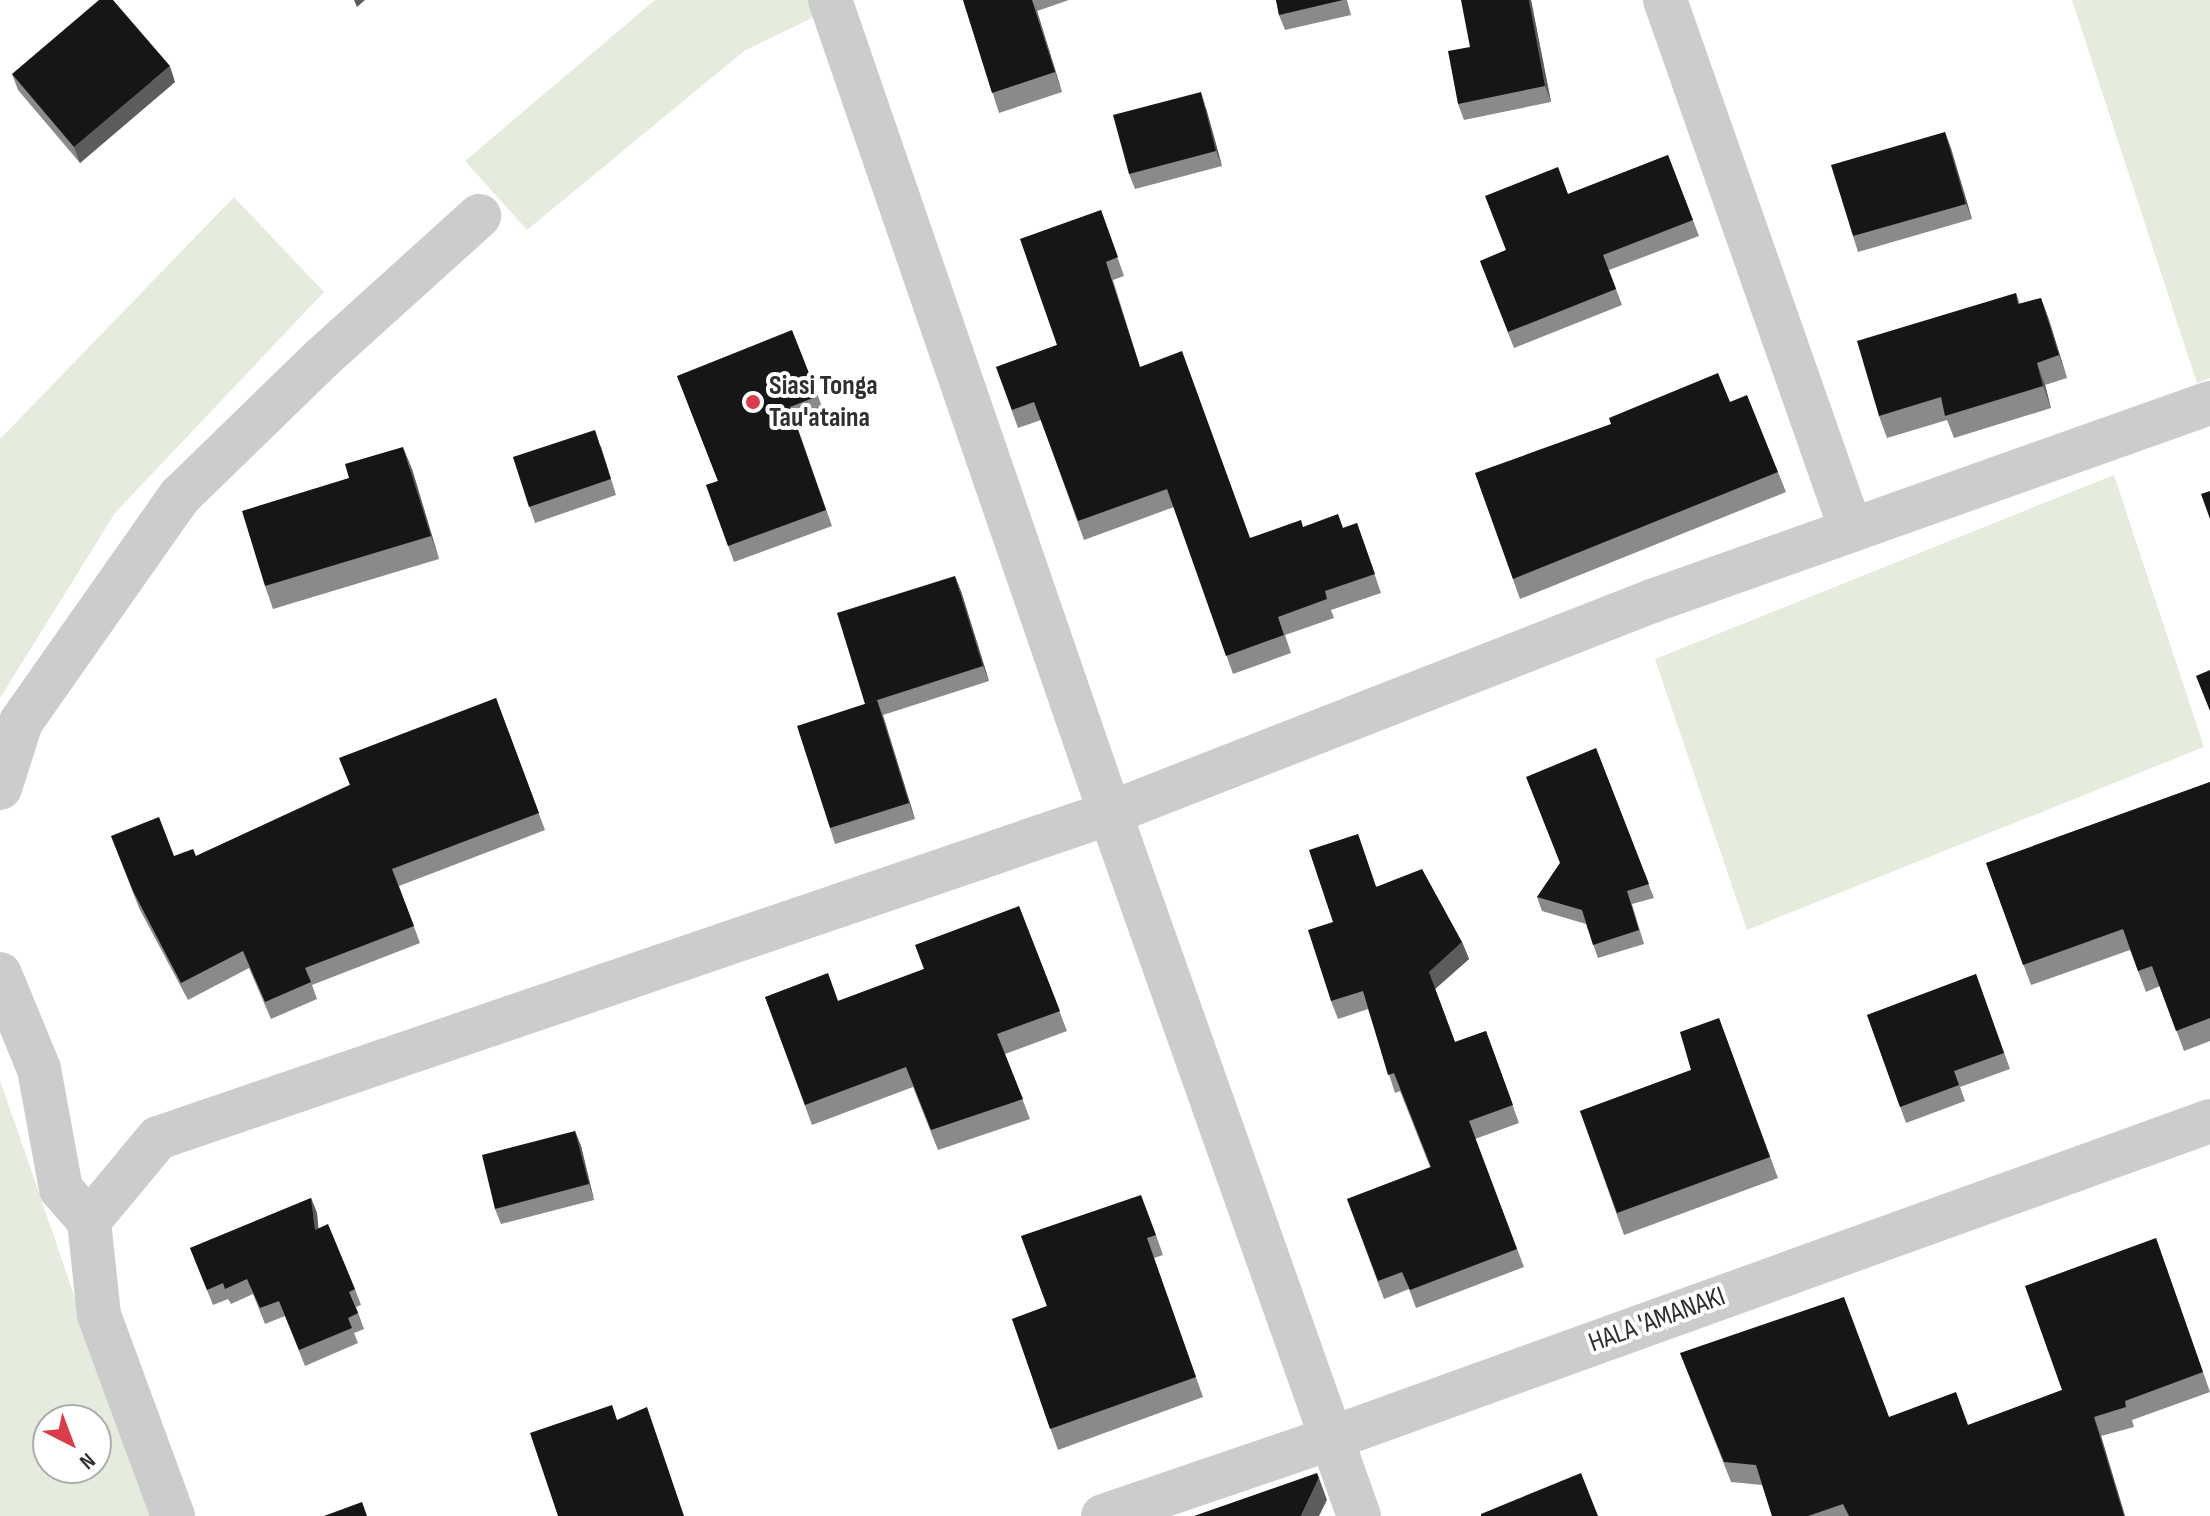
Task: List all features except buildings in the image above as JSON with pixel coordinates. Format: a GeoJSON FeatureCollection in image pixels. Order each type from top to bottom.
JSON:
{"type":"FeatureCollection","features":[{"type":"Feature","properties":{"kind":"street"},"geometry":{"type":"LineString","coordinates":[[830,0],[1110,813],[1359,1516]]}},
{"type":"Feature","properties":{"kind":"street"},"geometry":{"type":"LineString","coordinates":[[1665,0],[1851,530]]}},
{"type":"Feature","properties":{"kind":"street"},"geometry":{"type":"LineString","coordinates":[[0,788],[21,722],[180,496],[322,358],[479,216]]}},
{"type":"Feature","properties":{"kind":"street"},"geometry":{"type":"LineString","coordinates":[[89,1221],[158,1138],[1110,813],[1652,601],[2210,403]]}},
{"type":"Feature","properties":{"kind":"street"},"geometry":{"type":"LineString","coordinates":[[0,974],[39,1069],[61,1189],[89,1221],[99,1315],[173,1516]]}},
{"type":"Feature","properties":{"kind":"street","name":"HALA 'AMANAKI"},"geometry":{"type":"LineString","coordinates":[[1103,1516],[1332,1438],[2210,1121]]}},
{"type":"Feature","properties":{"kind":"shaded area"},"geometry":{"type":"Polygon","coordinates":[[[655,0],[849,0],[744,51],[527,230],[465,161],[655,0]]]}},
{"type":"Feature","properties":{"kind":"shaded area"},"geometry":{"type":"Polygon","coordinates":[[[2072,0],[2210,0],[2210,378],[2197,383],[2072,0]]]}},
{"type":"Feature","properties":{"kind":"shaded area"},"geometry":{"type":"Polygon","coordinates":[[[234,197],[324,292],[115,513],[0,698],[0,439],[234,197]]]}},
{"type":"Feature","properties":{"kind":"shaded area"},"geometry":{"type":"Polygon","coordinates":[[[2114,475],[2204,747],[1747,930],[1655,659],[2114,475]]]}},
{"type":"Feature","properties":{"kind":"shaded area"},"geometry":{"type":"Polygon","coordinates":[[[0,1081],[111,1404],[32,1404],[32,1484],[112,1484],[112,1406],[150,1516],[0,1516],[0,1081]]]}},
{"type":"Feature","properties":{"kind":"place","name":"Siasi Tonga Tau'ataina"},"geometry":{"type":"Point","coordinates":[753,402]}}]}
